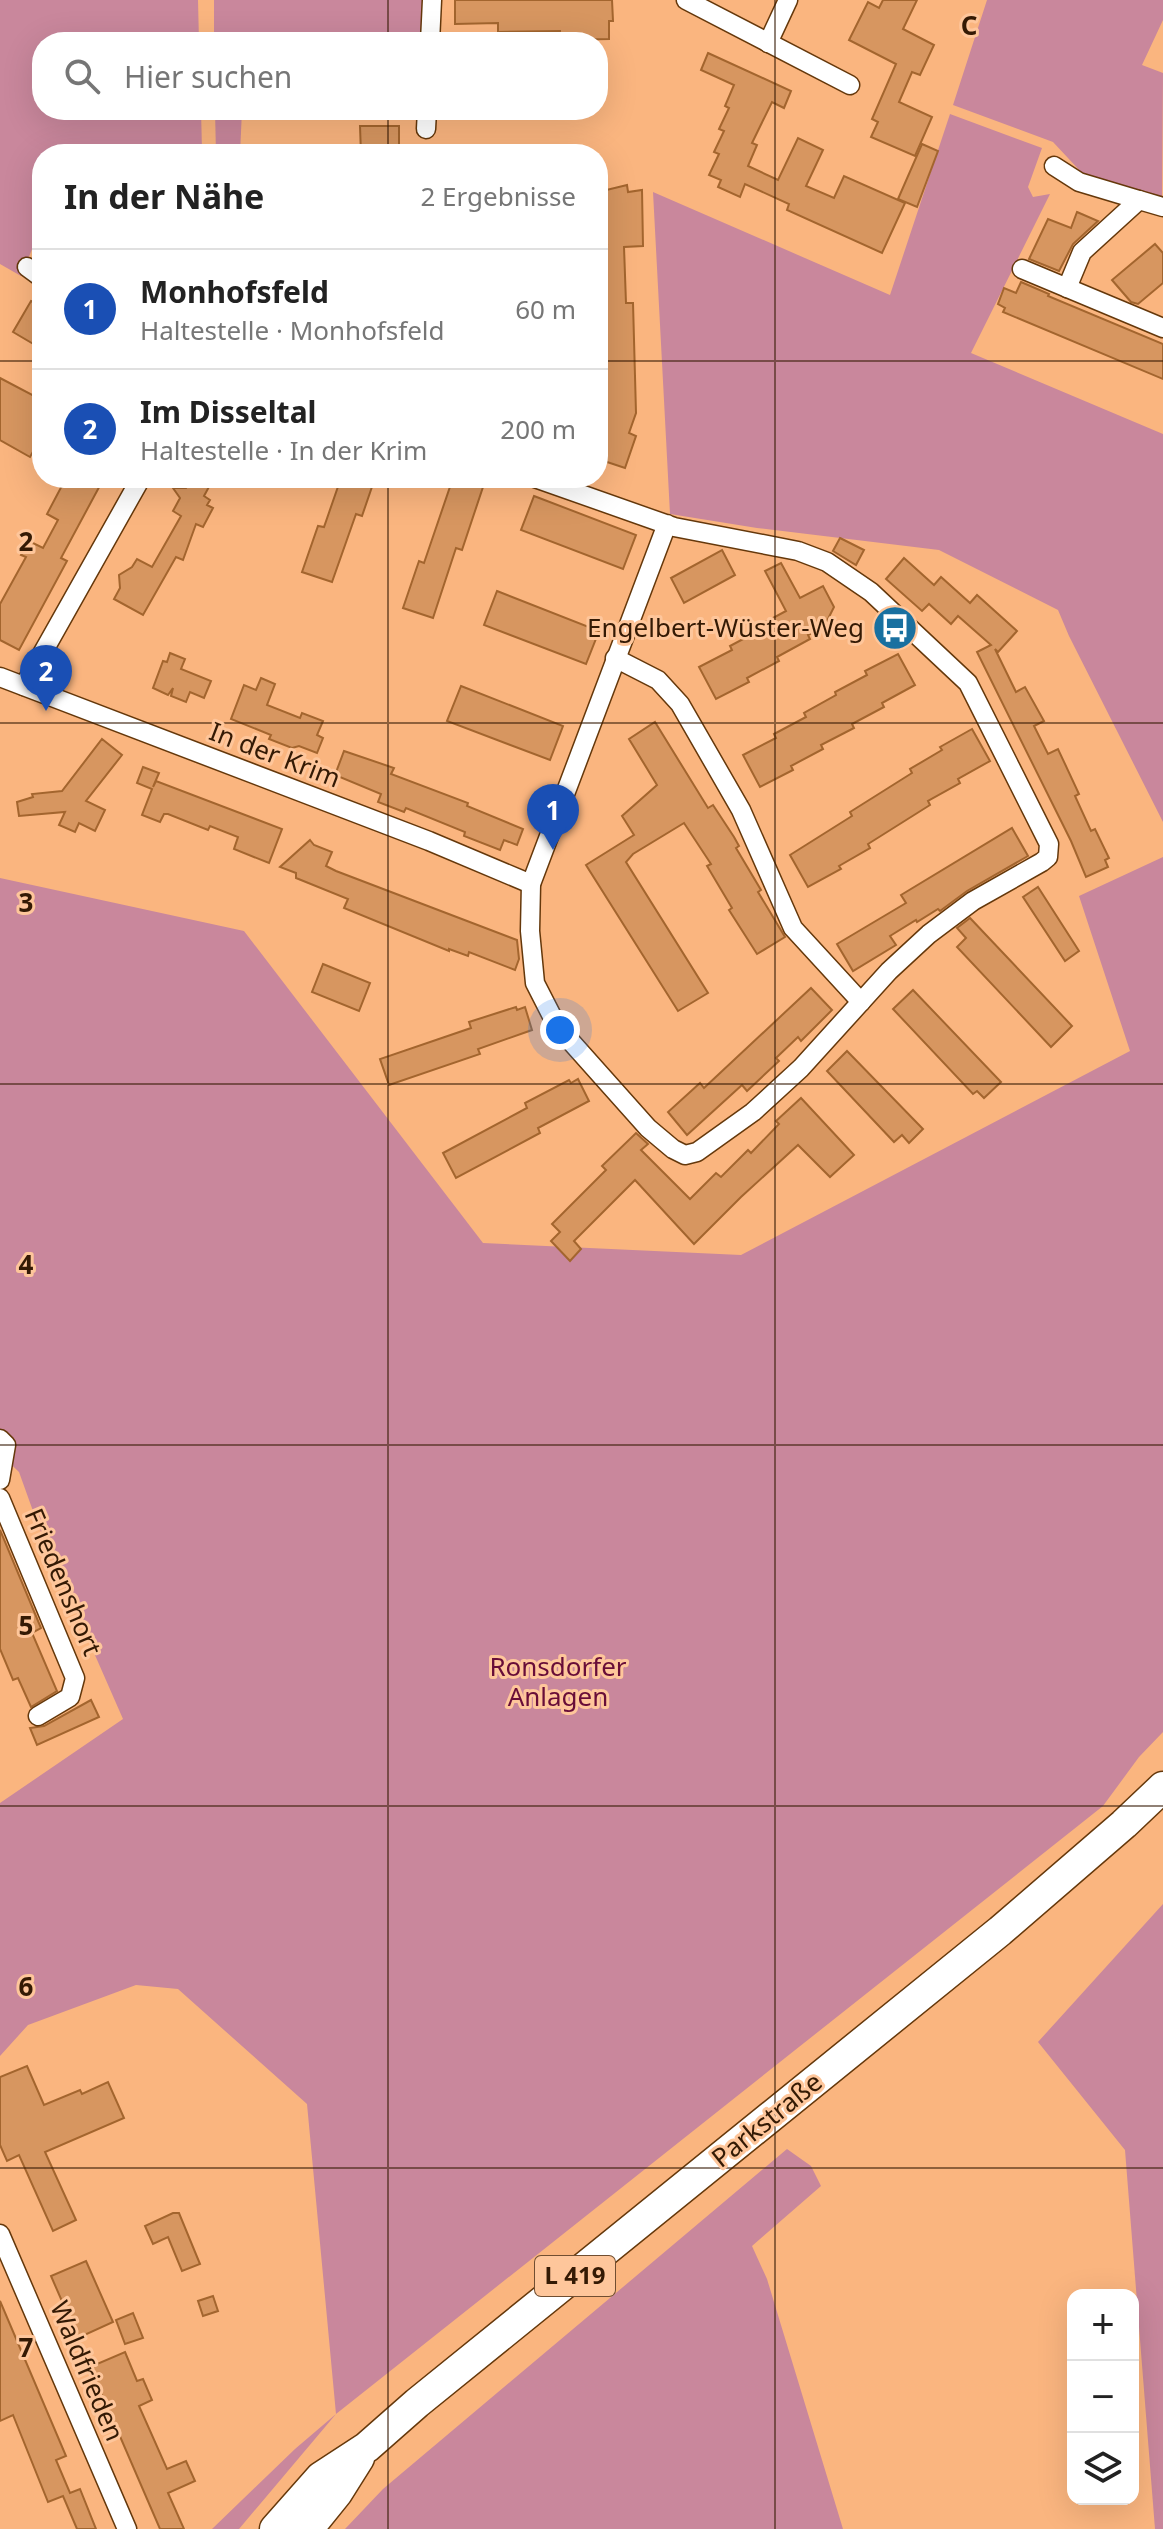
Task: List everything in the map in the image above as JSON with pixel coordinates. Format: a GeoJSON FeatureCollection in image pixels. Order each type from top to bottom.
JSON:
{"type":"FeatureCollection","features":[{"type":"Feature","properties":{"kind":"main road","name":"Parkstraße"},"geometry":{"type":"LineString","coordinates":[[275,2529],[321,2477],[367,2447],[1000,1931],[1163,1787]]}},
{"type":"Feature","properties":{"kind":"main road","name":"Parkstraße"},"geometry":{"type":"LineString","coordinates":[[308,2529],[337,2493],[367,2447]]}},
{"type":"Feature","properties":{"kind":"street"},"geometry":{"type":"LineString","coordinates":[[430,32],[432,0]]}},
{"type":"Feature","properties":{"kind":"street"},"geometry":{"type":"LineString","coordinates":[[686,0],[850,85]]}},
{"type":"Feature","properties":{"kind":"street"},"geometry":{"type":"LineString","coordinates":[[768,43],[788,0]]}},
{"type":"Feature","properties":{"kind":"street"},"geometry":{"type":"LineString","coordinates":[[1054,166],[1079,182],[1163,207]]}},
{"type":"Feature","properties":{"kind":"street"},"geometry":{"type":"LineString","coordinates":[[1067,288],[1082,252],[1139,200]]}},
{"type":"Feature","properties":{"kind":"street"},"geometry":{"type":"LineString","coordinates":[[1022,269],[1163,328]]}},
{"type":"Feature","properties":{"kind":"street"},"geometry":{"type":"LineString","coordinates":[[24,686],[135,488]]}},
{"type":"Feature","properties":{"kind":"street"},"geometry":{"type":"LineString","coordinates":[[564,488],[667,524],[798,551],[827,562],[871,592],[968,683],[1049,844],[1048,857],[1042,862],[973,901],[909,951],[801,1068],[753,1112],[697,1152],[685,1155],[648,1128],[557,1026],[535,983],[530,931],[531,884],[667,524]]}},
{"type":"Feature","properties":{"kind":"street"},"geometry":{"type":"LineString","coordinates":[[615,658],[658,680],[680,704],[741,810],[793,928],[861,1002]]}},
{"type":"Feature","properties":{"kind":"street","name":"In der Krim"},"geometry":{"type":"LineString","coordinates":[[0,677],[429,841],[531,884]]}},
{"type":"Feature","properties":{"kind":"street"},"geometry":{"type":"LineString","coordinates":[[0,1439],[6,1445],[0,1480]]}},
{"type":"Feature","properties":{"kind":"street","name":"Friedenshort"},"geometry":{"type":"LineString","coordinates":[[0,1498],[75,1678],[70,1697],[38,1716]]}},
{"type":"Feature","properties":{"kind":"street","name":"Waldfrieden"},"geometry":{"type":"LineString","coordinates":[[0,2234],[127,2529]]}},
{"type":"Feature","properties":{"kind":"green space"},"geometry":{"type":"Polygon","coordinates":[[[0,0],[198,0],[199,32],[32,32],[32,120],[201,120],[202,144],[32,144],[32,249],[21,276],[0,264],[0,0]]]}},
{"type":"Feature","properties":{"kind":"green space"},"geometry":{"type":"Polygon","coordinates":[[[214,0],[426,0],[426,32],[214,32],[214,0]]]}},
{"type":"Feature","properties":{"kind":"green space"},"geometry":{"type":"Polygon","coordinates":[[[987,0],[1163,0],[1163,20],[1142,65],[1163,73],[1162,198],[1082,173],[1053,142],[953,105],[987,0]]]}},
{"type":"Feature","properties":{"kind":"green space"},"geometry":{"type":"Polygon","coordinates":[[[950,114],[1042,148],[1028,187],[1033,197],[1050,194],[971,353],[1163,434],[1163,822],[1058,610],[939,550],[670,514],[653,192],[890,295],[950,114]]]}},
{"type":"Feature","properties":{"kind":"green space"},"geometry":{"type":"Polygon","coordinates":[[[215,120],[242,120],[240,144],[216,144],[215,120]]]}},
{"type":"Feature","properties":{"kind":"green space","name":"Ronsdorfer Anlagen"},"geometry":{"type":"Polygon","coordinates":[[[1163,857],[1163,1732],[1139,1757],[1103,1806],[336,2414],[307,2104],[178,1989],[136,1985],[28,2025],[0,2056],[0,1803],[123,1719],[38,1525],[19,1472],[0,1454],[0,878],[244,931],[483,1243],[741,1255],[1130,1051],[1079,896],[1163,857]]]}},
{"type":"Feature","properties":{"kind":"green space"},"geometry":{"type":"Polygon","coordinates":[[[1163,1904],[1163,2529],[1155,2529],[1139,2327],[1139,2289],[1136,2289],[1125,2150],[1038,2042],[1163,1904]]]}},
{"type":"Feature","properties":{"kind":"green space"},"geometry":{"type":"Polygon","coordinates":[[[787,2149],[811,2166],[821,2186],[752,2246],[767,2279],[843,2529],[345,2529],[383,2489],[787,2149]]]}},
{"type":"Feature","properties":{"kind":"green space"},"geometry":{"type":"Polygon","coordinates":[[[336,2414],[239,2529],[212,2529],[295,2449],[336,2414]]]}},
{"type":"Feature","properties":{"kind":"building"},"geometry":{"type":"Polygon","coordinates":[[[455,0],[612,0],[613,21],[609,21],[609,39],[608,32],[498,32],[498,23],[455,24],[455,0]]]}},
{"type":"Feature","properties":{"kind":"building"},"geometry":{"type":"Polygon","coordinates":[[[883,0],[917,0],[903,29],[934,45],[920,75],[912,72],[899,102],[932,117],[915,156],[871,137],[878,122],[872,119],[896,64],[849,40],[868,2],[879,8],[883,0]]]}},
{"type":"Feature","properties":{"kind":"building"},"geometry":{"type":"Polygon","coordinates":[[[708,53],[791,91],[784,108],[772,102],[752,143],[757,145],[748,166],[778,180],[798,138],[823,150],[806,186],[834,198],[844,176],[905,203],[882,253],[787,210],[789,204],[745,184],[740,197],[718,187],[721,180],[709,175],[719,154],[714,152],[724,131],[719,129],[729,108],[725,106],[734,85],[701,70],[708,53]]]}},
{"type":"Feature","properties":{"kind":"building"},"geometry":{"type":"Polygon","coordinates":[[[360,126],[399,126],[399,144],[361,144],[360,126]]]}},
{"type":"Feature","properties":{"kind":"building"},"geometry":{"type":"Polygon","coordinates":[[[922,144],[938,151],[917,207],[898,199],[922,144]]]}},
{"type":"Feature","properties":{"kind":"building"},"geometry":{"type":"Polygon","coordinates":[[[627,185],[628,192],[642,190],[643,246],[624,247],[626,303],[633,303],[636,413],[629,433],[636,436],[625,468],[608,462],[608,190],[627,185]]]}},
{"type":"Feature","properties":{"kind":"building"},"geometry":{"type":"Polygon","coordinates":[[[1077,212],[1098,221],[1073,244],[1059,271],[1029,259],[1048,219],[1071,228],[1077,212]]]}},
{"type":"Feature","properties":{"kind":"building"},"geometry":{"type":"Polygon","coordinates":[[[1155,244],[1163,253],[1163,283],[1138,304],[1131,302],[1112,280],[1155,244]]]}},
{"type":"Feature","properties":{"kind":"building"},"geometry":{"type":"Polygon","coordinates":[[[1021,282],[1163,344],[1163,379],[1003,312],[1005,308],[998,304],[1004,288],[1016,293],[1021,282]]]}},
{"type":"Feature","properties":{"kind":"building"},"geometry":{"type":"Polygon","coordinates":[[[31,301],[32,302],[32,343],[13,332],[31,301]]]}},
{"type":"Feature","properties":{"kind":"building"},"geometry":{"type":"Polygon","coordinates":[[[0,378],[32,395],[32,454],[30,457],[0,440],[0,378]]]}},
{"type":"Feature","properties":{"kind":"building"},"geometry":{"type":"Polygon","coordinates":[[[61,488],[99,488],[61,558],[67,561],[19,650],[0,640],[0,604],[26,557],[21,555],[29,541],[43,548],[58,520],[47,514],[61,488]]]}},
{"type":"Feature","properties":{"kind":"building"},"geometry":{"type":"Polygon","coordinates":[[[173,488],[208,488],[204,496],[210,500],[207,505],[213,508],[203,527],[196,524],[183,560],[176,557],[143,615],[114,599],[120,588],[119,575],[132,567],[137,559],[152,567],[181,516],[173,511],[180,498],[173,488]]]}},
{"type":"Feature","properties":{"kind":"building"},"geometry":{"type":"Polygon","coordinates":[[[338,488],[372,488],[362,516],[356,514],[332,582],[302,572],[318,526],[324,527],[338,488]]]}},
{"type":"Feature","properties":{"kind":"building"},"geometry":{"type":"Polygon","coordinates":[[[450,488],[483,488],[462,550],[456,548],[433,618],[403,608],[419,561],[424,563],[450,488]]]}},
{"type":"Feature","properties":{"kind":"building"},"geometry":{"type":"Polygon","coordinates":[[[534,496],[636,535],[623,569],[521,530],[534,496]]]}},
{"type":"Feature","properties":{"kind":"building"},"geometry":{"type":"Polygon","coordinates":[[[840,538],[864,550],[856,565],[833,551],[840,538]]]}},
{"type":"Feature","properties":{"kind":"building"},"geometry":{"type":"Polygon","coordinates":[[[722,550],[735,575],[684,603],[671,578],[722,550]]]}},
{"type":"Feature","properties":{"kind":"building"},"geometry":{"type":"Polygon","coordinates":[[[904,558],[934,585],[941,577],[970,603],[977,595],[1017,631],[998,652],[995,649],[1016,692],[1025,687],[1044,721],[1034,726],[1048,754],[1058,749],[1079,794],[1075,796],[1091,831],[1095,829],[1109,858],[1105,860],[1108,867],[1086,877],[977,652],[991,645],[958,616],[951,624],[929,604],[922,611],[886,579],[904,558]]]}},
{"type":"Feature","properties":{"kind":"building"},"geometry":{"type":"Polygon","coordinates":[[[781,563],[800,598],[823,586],[834,607],[824,627],[808,635],[810,639],[747,678],[749,682],[716,699],[699,667],[732,650],[730,646],[762,629],[760,625],[786,611],[765,571],[781,563]]]}},
{"type":"Feature","properties":{"kind":"building"},"geometry":{"type":"Polygon","coordinates":[[[497,591],[599,631],[586,664],[484,625],[497,591]]]}},
{"type":"Feature","properties":{"kind":"building"},"geometry":{"type":"Polygon","coordinates":[[[170,653],[185,659],[181,669],[211,681],[204,698],[190,692],[186,702],[171,696],[173,688],[168,695],[153,688],[163,661],[167,662],[170,653]]]}},
{"type":"Feature","properties":{"kind":"building"},"geometry":{"type":"Polygon","coordinates":[[[898,654],[915,685],[852,724],[854,728],[821,745],[823,749],[791,766],[793,770],[760,787],[743,755],[776,738],[774,734],[806,717],[804,713],[867,675],[865,671],[898,654]]]}},
{"type":"Feature","properties":{"kind":"building"},"geometry":{"type":"Polygon","coordinates":[[[261,678],[275,684],[267,705],[300,718],[302,713],[323,721],[317,735],[323,738],[317,753],[269,739],[271,735],[231,719],[244,685],[256,690],[261,678]]]}},
{"type":"Feature","properties":{"kind":"building"},"geometry":{"type":"Polygon","coordinates":[[[461,686],[563,726],[550,760],[447,721],[461,686]]]}},
{"type":"Feature","properties":{"kind":"building"},"geometry":{"type":"Polygon","coordinates":[[[655,722],[708,808],[713,805],[734,837],[739,846],[736,848],[761,890],[758,892],[785,937],[757,954],[729,910],[732,908],[707,866],[711,864],[684,823],[633,854],[626,862],[708,993],[678,1011],[586,865],[634,835],[622,816],[657,785],[629,739],[655,722]]]}},
{"type":"Feature","properties":{"kind":"building"},"geometry":{"type":"Polygon","coordinates":[[[972,729],[990,761],[958,779],[960,783],[928,801],[930,805],[868,844],[870,848],[839,866],[841,869],[808,887],[790,855],[912,773],[910,769],[942,750],[940,747],[972,729]]]}},
{"type":"Feature","properties":{"kind":"building"},"geometry":{"type":"Polygon","coordinates":[[[102,739],[122,755],[86,801],[105,810],[95,831],[79,823],[75,832],[59,825],[65,812],[19,816],[17,802],[33,797],[32,794],[62,791],[102,739]]]}},
{"type":"Feature","properties":{"kind":"building"},"geometry":{"type":"Polygon","coordinates":[[[344,751],[394,768],[391,774],[468,803],[467,806],[523,829],[517,845],[504,840],[500,850],[406,808],[404,812],[378,802],[381,794],[335,775],[344,751]]]}},
{"type":"Feature","properties":{"kind":"building"},"geometry":{"type":"Polygon","coordinates":[[[143,767],[159,773],[153,787],[156,781],[282,829],[269,863],[234,849],[238,837],[210,826],[208,830],[168,814],[164,814],[160,822],[142,815],[152,789],[137,783],[143,767]]]}},
{"type":"Feature","properties":{"kind":"building"},"geometry":{"type":"Polygon","coordinates":[[[1012,828],[1028,856],[967,891],[940,911],[938,909],[916,920],[890,936],[896,945],[853,971],[837,944],[906,903],[901,895],[1012,828]]]}},
{"type":"Feature","properties":{"kind":"building"},"geometry":{"type":"Polygon","coordinates":[[[310,840],[314,845],[332,852],[326,866],[336,871],[517,940],[519,959],[515,970],[469,952],[468,956],[449,951],[344,908],[348,899],[296,878],[296,873],[280,867],[310,840]]]}},
{"type":"Feature","properties":{"kind":"building"},"geometry":{"type":"Polygon","coordinates":[[[1038,887],[1079,951],[1065,961],[1023,897],[1038,887]]]}},
{"type":"Feature","properties":{"kind":"building"},"geometry":{"type":"Polygon","coordinates":[[[970,918],[1072,1026],[1051,1047],[957,947],[966,938],[957,928],[970,918]]]}},
{"type":"Feature","properties":{"kind":"building"},"geometry":{"type":"Polygon","coordinates":[[[323,964],[370,983],[359,1011],[312,992],[323,964]]]}},
{"type":"Feature","properties":{"kind":"building"},"geometry":{"type":"Polygon","coordinates":[[[811,988],[832,1010],[801,1041],[798,1037],[776,1058],[779,1061],[747,1091],[742,1085],[687,1135],[668,1112],[700,1083],[704,1088],[811,988]]]}},
{"type":"Feature","properties":{"kind":"building"},"geometry":{"type":"Polygon","coordinates":[[[913,990],[1001,1082],[984,1098],[977,1091],[973,1094],[893,1009],[913,990]]]}},
{"type":"Feature","properties":{"kind":"building"},"geometry":{"type":"Polygon","coordinates":[[[516,1007],[517,1010],[525,1007],[532,1030],[478,1049],[480,1054],[389,1085],[380,1059],[471,1028],[469,1022],[516,1007]]]}},
{"type":"Feature","properties":{"kind":"building"},"geometry":{"type":"Polygon","coordinates":[[[847,1051],[923,1129],[909,1143],[902,1135],[894,1142],[827,1071],[847,1051]]]}},
{"type":"Feature","properties":{"kind":"building"},"geometry":{"type":"Polygon","coordinates":[[[578,1079],[589,1101],[538,1128],[540,1133],[456,1178],[443,1153],[527,1108],[525,1103],[569,1080],[571,1083],[578,1079]]]}},
{"type":"Feature","properties":{"kind":"building"},"geometry":{"type":"Polygon","coordinates":[[[801,1098],[854,1155],[830,1177],[798,1145],[694,1244],[635,1180],[574,1241],[581,1249],[570,1261],[551,1241],[560,1232],[552,1224],[606,1170],[602,1166],[636,1133],[648,1144],[641,1150],[690,1199],[716,1173],[721,1177],[748,1150],[751,1153],[779,1124],[776,1121],[801,1098]]]}},
{"type":"Feature","properties":{"kind":"building"},"geometry":{"type":"Polygon","coordinates":[[[0,1530],[41,1628],[32,1633],[57,1691],[31,1707],[18,1678],[13,1680],[0,1649],[0,1530]]]}},
{"type":"Feature","properties":{"kind":"building"},"geometry":{"type":"Polygon","coordinates":[[[91,1700],[99,1717],[37,1745],[30,1728],[44,1726],[91,1700]]]}},
{"type":"Feature","properties":{"kind":"building"},"geometry":{"type":"Polygon","coordinates":[[[27,2066],[44,2105],[80,2090],[82,2094],[108,2082],[124,2118],[45,2152],[76,2220],[53,2231],[19,2155],[7,2161],[0,2145],[0,2077],[27,2066]]]}},
{"type":"Feature","properties":{"kind":"building"},"geometry":{"type":"Polygon","coordinates":[[[179,2213],[200,2264],[182,2271],[168,2237],[153,2244],[145,2226],[179,2213]]]}},
{"type":"Feature","properties":{"kind":"building"},"geometry":{"type":"Polygon","coordinates":[[[86,2261],[113,2322],[78,2338],[51,2276],[86,2261]]]}},
{"type":"Feature","properties":{"kind":"building"},"geometry":{"type":"Polygon","coordinates":[[[213,2296],[218,2311],[203,2316],[198,2301],[213,2296]]]}},
{"type":"Feature","properties":{"kind":"building"},"geometry":{"type":"Polygon","coordinates":[[[0,2301],[66,2456],[56,2460],[70,2493],[80,2489],[96,2529],[77,2529],[63,2496],[48,2502],[13,2415],[0,2421],[0,2301]]]}},
{"type":"Feature","properties":{"kind":"building"},"geometry":{"type":"Polygon","coordinates":[[[133,2313],[143,2338],[125,2344],[116,2320],[133,2313]]]}},
{"type":"Feature","properties":{"kind":"building"},"geometry":{"type":"Polygon","coordinates":[[[125,2352],[137,2381],[143,2379],[152,2400],[139,2406],[167,2469],[186,2461],[195,2481],[168,2493],[184,2529],[160,2529],[90,2367],[125,2352]]]}},
{"type":"Feature","properties":{"kind":"place","name":"Engelbert-Wüster-Weg"},"geometry":{"type":"Point","coordinates":[895,628]}},
{"type":"Feature","properties":{"kind":"place","name":"Im Disseltal"},"geometry":{"type":"Point","coordinates":[46,711]}},
{"type":"Feature","properties":{"kind":"place","name":"Monhofsfeld"},"geometry":{"type":"Point","coordinates":[553,850]}}]}
